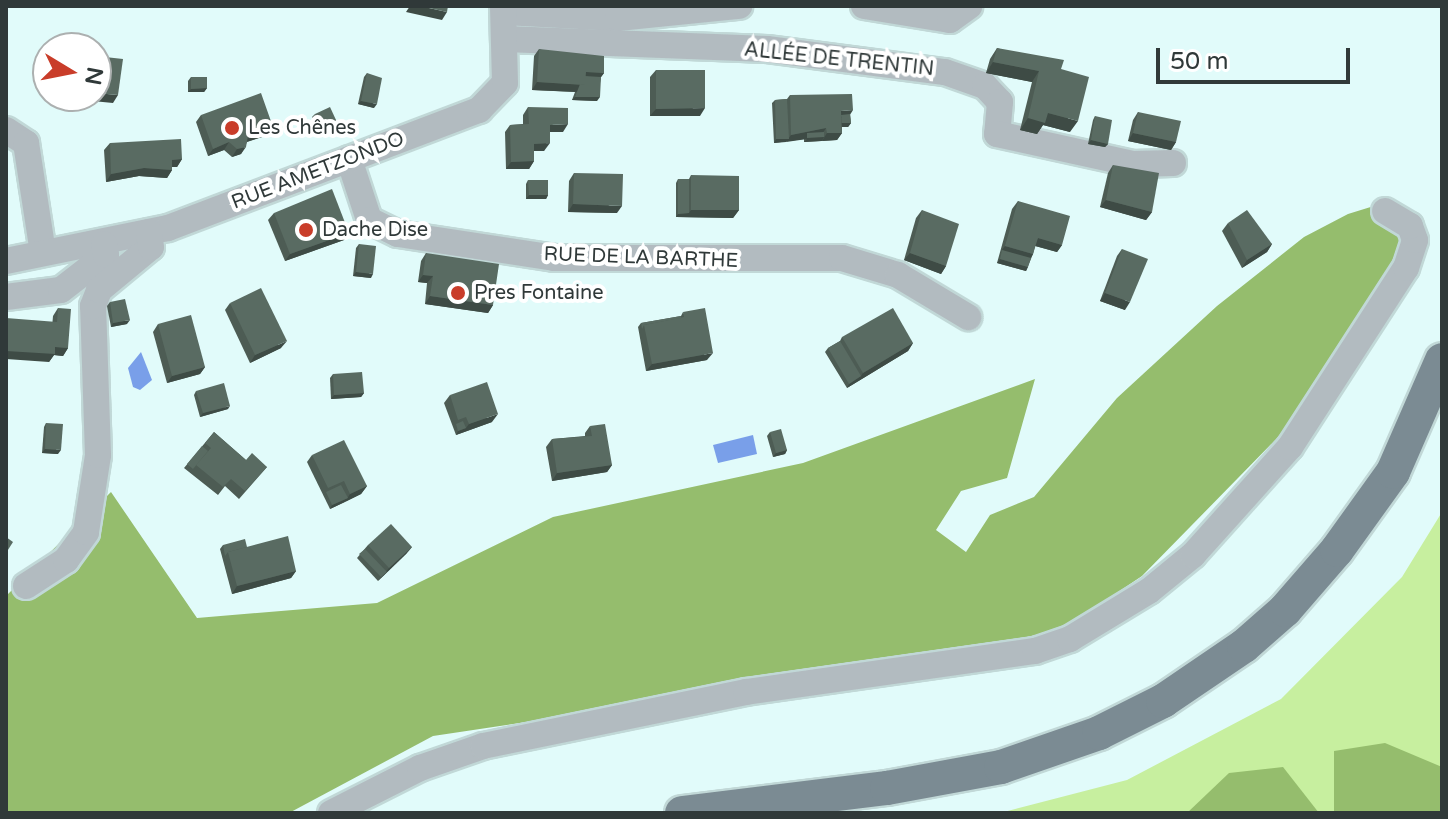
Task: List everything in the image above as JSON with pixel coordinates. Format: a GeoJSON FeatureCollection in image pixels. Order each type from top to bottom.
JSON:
{"type":"FeatureCollection","features":[{"type":"Feature","properties":{"kind":"main road"},"geometry":{"type":"LineString","coordinates":[[682,813],[796,799],[1001,767],[1099,733],[1197,680],[1285,610],[1365,515],[1393,472],[1442,360]]}},
{"type":"Feature","properties":{"kind":"main road"},"geometry":{"type":"LineString","coordinates":[[757,813],[796,799]]}},
{"type":"Feature","properties":{"kind":"street"},"geometry":{"type":"LineString","coordinates":[[503,9],[618,18],[739,6]]}},
{"type":"Feature","properties":{"kind":"street"},"geometry":{"type":"LineString","coordinates":[[864,6],[950,20],[969,6]]}},
{"type":"Feature","properties":{"kind":"street","name":"RUE AMETZONDO"},"geometry":{"type":"LineString","coordinates":[[6,261],[104,244],[149,232],[479,110],[505,83],[503,9]]}},
{"type":"Feature","properties":{"kind":"street","name":"ALLÉE DE TRENTIN"},"geometry":{"type":"LineString","coordinates":[[505,39],[767,49],[945,72],[985,86],[1000,102],[997,134],[1133,164],[1173,163]]}},
{"type":"Feature","properties":{"kind":"street"},"geometry":{"type":"LineString","coordinates":[[6,130],[26,143],[43,253]]}},
{"type":"Feature","properties":{"kind":"street","name":"RUE DE LA BARTHE"},"geometry":{"type":"LineString","coordinates":[[349,159],[369,220],[398,234],[554,258],[842,258],[898,275],[968,317]]}},
{"type":"Feature","properties":{"kind":"street"},"geometry":{"type":"LineString","coordinates":[[331,813],[420,768],[483,746],[746,692],[1035,651],[1070,639],[1149,591],[1193,555],[1290,447],[1406,268],[1415,240],[1410,226],[1385,211]]}},
{"type":"Feature","properties":{"kind":"street"},"geometry":{"type":"LineString","coordinates":[[26,586],[66,560],[86,532],[94,498],[98,455],[93,306],[99,290],[151,247],[149,232]]}},
{"type":"Feature","properties":{"kind":"street"},"geometry":{"type":"LineString","coordinates":[[6,297],[61,290],[106,255],[104,244]]}},
{"type":"Feature","properties":{"kind":"street"},"geometry":{"type":"LineString","coordinates":[[61,290],[93,306]]}},
{"type":"Feature","properties":{"kind":"green space"},"geometry":{"type":"Polygon","coordinates":[[[1390,201],[1421,254],[1338,376],[1142,576],[1063,629],[894,667],[433,736],[289,813],[6,813],[6,596],[111,492],[197,618],[377,603],[553,517],[803,463],[1035,379],[1007,478],[961,491],[936,530],[966,552],[990,515],[1034,497],[1117,398],[1217,306],[1304,237],[1348,214],[1390,201]]]}},
{"type":"Feature","properties":{"kind":"green space"},"geometry":{"type":"Polygon","coordinates":[[[1442,512],[1442,813],[1000,813],[1127,780],[1281,699],[1402,577],[1442,512]]]}},
{"type":"Feature","properties":{"kind":"green space"},"geometry":{"type":"Polygon","coordinates":[[[1385,743],[1442,767],[1442,813],[1334,813],[1334,751],[1385,743]]]}},
{"type":"Feature","properties":{"kind":"green space"},"geometry":{"type":"Polygon","coordinates":[[[1283,767],[1319,813],[1187,813],[1229,773],[1283,767]]]}},
{"type":"Feature","properties":{"kind":"water"},"geometry":{"type":"Polygon","coordinates":[[[141,352],[152,380],[140,390],[133,387],[128,368],[141,352]]]}},
{"type":"Feature","properties":{"kind":"water"},"geometry":{"type":"Polygon","coordinates":[[[753,435],[757,454],[718,463],[713,445],[753,435]]]}},
{"type":"Feature","properties":{"kind":"building"},"geometry":{"type":"Polygon","coordinates":[[[420,6],[448,6],[447,12],[420,6]]]}},
{"type":"Feature","properties":{"kind":"building"},"geometry":{"type":"Polygon","coordinates":[[[997,48],[1064,60],[1061,69],[1089,77],[1078,121],[1048,113],[1045,123],[1028,118],[1039,71],[993,62],[997,48]]]}},
{"type":"Feature","properties":{"kind":"building"},"geometry":{"type":"Polygon","coordinates":[[[539,49],[604,56],[604,73],[586,72],[585,85],[537,82],[539,49]]]}},
{"type":"Feature","properties":{"kind":"building"},"geometry":{"type":"Polygon","coordinates":[[[112,58],[123,59],[118,95],[112,94],[112,58]]]}},
{"type":"Feature","properties":{"kind":"building"},"geometry":{"type":"Polygon","coordinates":[[[656,70],[705,70],[705,108],[656,109],[656,70]]]}},
{"type":"Feature","properties":{"kind":"building"},"geometry":{"type":"Polygon","coordinates":[[[367,73],[382,78],[377,104],[361,101],[367,73]]]}},
{"type":"Feature","properties":{"kind":"building"},"geometry":{"type":"Polygon","coordinates":[[[585,76],[601,77],[600,97],[575,97],[580,84],[585,85],[585,76]]]}},
{"type":"Feature","properties":{"kind":"building"},"geometry":{"type":"Polygon","coordinates":[[[191,77],[207,77],[207,88],[191,89],[191,77]]]}},
{"type":"Feature","properties":{"kind":"building","name":"Les Chênes"},"geometry":{"type":"Polygon","coordinates":[[[261,93],[273,127],[248,136],[246,147],[237,149],[229,142],[213,149],[201,115],[261,93]]]}},
{"type":"Feature","properties":{"kind":"building"},"geometry":{"type":"Polygon","coordinates":[[[852,94],[853,110],[841,111],[842,133],[827,133],[826,128],[791,135],[790,95],[852,94]]]}},
{"type":"Feature","properties":{"kind":"building"},"geometry":{"type":"Polygon","coordinates":[[[787,99],[789,139],[776,139],[775,100],[787,99]]]}},
{"type":"Feature","properties":{"kind":"building"},"geometry":{"type":"Polygon","coordinates":[[[330,107],[336,120],[320,127],[315,114],[330,107]]]}},
{"type":"Feature","properties":{"kind":"building"},"geometry":{"type":"Polygon","coordinates":[[[528,107],[568,108],[568,124],[550,125],[550,143],[534,144],[534,161],[511,162],[510,125],[529,124],[528,107]]]}},
{"type":"Feature","properties":{"kind":"building"},"geometry":{"type":"Polygon","coordinates":[[[1138,112],[1181,121],[1176,142],[1133,133],[1138,112]]]}},
{"type":"Feature","properties":{"kind":"building"},"geometry":{"type":"Polygon","coordinates":[[[850,114],[851,123],[842,123],[841,115],[850,114]]]}},
{"type":"Feature","properties":{"kind":"building"},"geometry":{"type":"Polygon","coordinates":[[[1095,116],[1112,120],[1108,144],[1091,140],[1095,116]]]}},
{"type":"Feature","properties":{"kind":"building"},"geometry":{"type":"Polygon","coordinates":[[[824,132],[824,137],[807,138],[807,133],[824,132]]]}},
{"type":"Feature","properties":{"kind":"building"},"geometry":{"type":"Polygon","coordinates":[[[181,139],[182,159],[172,160],[172,170],[144,168],[111,174],[110,143],[181,139]]]}},
{"type":"Feature","properties":{"kind":"building"},"geometry":{"type":"Polygon","coordinates":[[[1113,165],[1159,173],[1152,212],[1106,200],[1113,165]]]}},
{"type":"Feature","properties":{"kind":"building"},"geometry":{"type":"Polygon","coordinates":[[[574,173],[623,174],[622,206],[573,204],[574,173]]]}},
{"type":"Feature","properties":{"kind":"building"},"geometry":{"type":"Polygon","coordinates":[[[691,175],[739,176],[739,210],[691,210],[691,175]]]}},
{"type":"Feature","properties":{"kind":"building"},"geometry":{"type":"Polygon","coordinates":[[[678,179],[689,179],[689,213],[678,214],[678,179]]]}},
{"type":"Feature","properties":{"kind":"building"},"geometry":{"type":"Polygon","coordinates":[[[528,180],[548,180],[548,195],[529,195],[528,180]]]}},
{"type":"Feature","properties":{"kind":"building","name":"Dache Dise"},"geometry":{"type":"Polygon","coordinates":[[[332,189],[349,233],[290,254],[274,213],[332,189]]]}},
{"type":"Feature","properties":{"kind":"building"},"geometry":{"type":"Polygon","coordinates":[[[1018,201],[1070,216],[1062,245],[1038,238],[1033,254],[1005,246],[1018,201]]]}},
{"type":"Feature","properties":{"kind":"building"},"geometry":{"type":"Polygon","coordinates":[[[922,210],[959,224],[946,266],[910,253],[922,210]]]}},
{"type":"Feature","properties":{"kind":"building"},"geometry":{"type":"Polygon","coordinates":[[[1247,210],[1272,244],[1247,260],[1228,223],[1247,210]]]}},
{"type":"Feature","properties":{"kind":"building"},"geometry":{"type":"Polygon","coordinates":[[[359,244],[376,246],[373,274],[356,272],[359,244]]]}},
{"type":"Feature","properties":{"kind":"building"},"geometry":{"type":"Polygon","coordinates":[[[1122,249],[1148,259],[1130,302],[1105,293],[1122,249]]]}},
{"type":"Feature","properties":{"kind":"building"},"geometry":{"type":"Polygon","coordinates":[[[1002,250],[1031,258],[1028,267],[1000,259],[1002,250]]]}},
{"type":"Feature","properties":{"kind":"building","name":"Pres Fontaine"},"geometry":{"type":"Polygon","coordinates":[[[426,253],[499,264],[493,305],[430,296],[433,276],[423,275],[426,253]]]}},
{"type":"Feature","properties":{"kind":"building"},"geometry":{"type":"Polygon","coordinates":[[[261,288],[287,341],[255,355],[230,303],[261,288]]]}},
{"type":"Feature","properties":{"kind":"building"},"geometry":{"type":"Polygon","coordinates":[[[125,299],[130,320],[113,323],[110,302],[125,299]]]}},
{"type":"Feature","properties":{"kind":"building"},"geometry":{"type":"Polygon","coordinates":[[[58,308],[71,309],[68,348],[55,347],[55,354],[6,351],[6,318],[57,322],[58,308]]]}},
{"type":"Feature","properties":{"kind":"building"},"geometry":{"type":"Polygon","coordinates":[[[705,308],[713,353],[652,364],[644,325],[684,317],[683,312],[705,308]]]}},
{"type":"Feature","properties":{"kind":"building"},"geometry":{"type":"Polygon","coordinates":[[[893,308],[913,343],[863,373],[842,337],[893,308]]]}},
{"type":"Feature","properties":{"kind":"building"},"geometry":{"type":"Polygon","coordinates":[[[191,315],[205,367],[172,376],[158,324],[191,315]]]}},
{"type":"Feature","properties":{"kind":"building"},"geometry":{"type":"Polygon","coordinates":[[[681,316],[644,325],[642,329],[641,323],[681,316]]]}},
{"type":"Feature","properties":{"kind":"building"},"geometry":{"type":"Polygon","coordinates":[[[840,341],[861,376],[849,384],[828,348],[840,341]]]}},
{"type":"Feature","properties":{"kind":"building"},"geometry":{"type":"Polygon","coordinates":[[[362,372],[364,393],[334,395],[333,374],[362,372]]]}},
{"type":"Feature","properties":{"kind":"building"},"geometry":{"type":"Polygon","coordinates":[[[487,382],[498,414],[469,424],[466,417],[458,420],[450,395],[487,382]]]}},
{"type":"Feature","properties":{"kind":"building"},"geometry":{"type":"Polygon","coordinates":[[[224,383],[230,406],[203,413],[196,391],[224,383]]]}},
{"type":"Feature","properties":{"kind":"building"},"geometry":{"type":"Polygon","coordinates":[[[463,421],[466,428],[458,431],[456,424],[463,421]]]}},
{"type":"Feature","properties":{"kind":"building"},"geometry":{"type":"Polygon","coordinates":[[[46,423],[63,424],[61,450],[45,449],[46,423]]]}},
{"type":"Feature","properties":{"kind":"building"},"geometry":{"type":"Polygon","coordinates":[[[605,424],[612,465],[557,473],[552,439],[592,436],[590,426],[605,424]]]}},
{"type":"Feature","properties":{"kind":"building"},"geometry":{"type":"Polygon","coordinates":[[[781,429],[787,450],[776,453],[770,432],[781,429]]]}},
{"type":"Feature","properties":{"kind":"building"},"geometry":{"type":"Polygon","coordinates":[[[214,432],[246,460],[252,453],[267,467],[245,491],[231,479],[223,487],[196,465],[211,448],[205,443],[214,432]]]}},
{"type":"Feature","properties":{"kind":"building"},"geometry":{"type":"Polygon","coordinates":[[[344,440],[367,486],[350,494],[344,481],[328,488],[312,455],[344,440]]]}},
{"type":"Feature","properties":{"kind":"building"},"geometry":{"type":"Polygon","coordinates":[[[202,446],[208,451],[193,469],[187,464],[202,446]]]}},
{"type":"Feature","properties":{"kind":"building"},"geometry":{"type":"Polygon","coordinates":[[[341,485],[348,498],[332,505],[326,492],[341,485]]]}},
{"type":"Feature","properties":{"kind":"building"},"geometry":{"type":"Polygon","coordinates":[[[391,524],[412,547],[389,568],[368,545],[391,524]]]}},
{"type":"Feature","properties":{"kind":"building"},"geometry":{"type":"Polygon","coordinates":[[[288,536],[296,571],[237,586],[228,552],[288,536]]]}},
{"type":"Feature","properties":{"kind":"building"},"geometry":{"type":"Polygon","coordinates":[[[6,537],[13,542],[6,553],[6,537]]]}},
{"type":"Feature","properties":{"kind":"building"},"geometry":{"type":"Polygon","coordinates":[[[245,539],[247,547],[228,552],[225,556],[223,545],[245,539]]]}},
{"type":"Feature","properties":{"kind":"building"},"geometry":{"type":"Polygon","coordinates":[[[365,549],[387,572],[381,577],[359,554],[365,549]]]}},
{"type":"Feature","properties":{"kind":"place","name":"Les Chênes"},"geometry":{"type":"Point","coordinates":[232,128]}},
{"type":"Feature","properties":{"kind":"place","name":"Dache Dise"},"geometry":{"type":"Point","coordinates":[306,230]}},
{"type":"Feature","properties":{"kind":"place","name":"Pres Fontaine"},"geometry":{"type":"Point","coordinates":[458,293]}}]}
